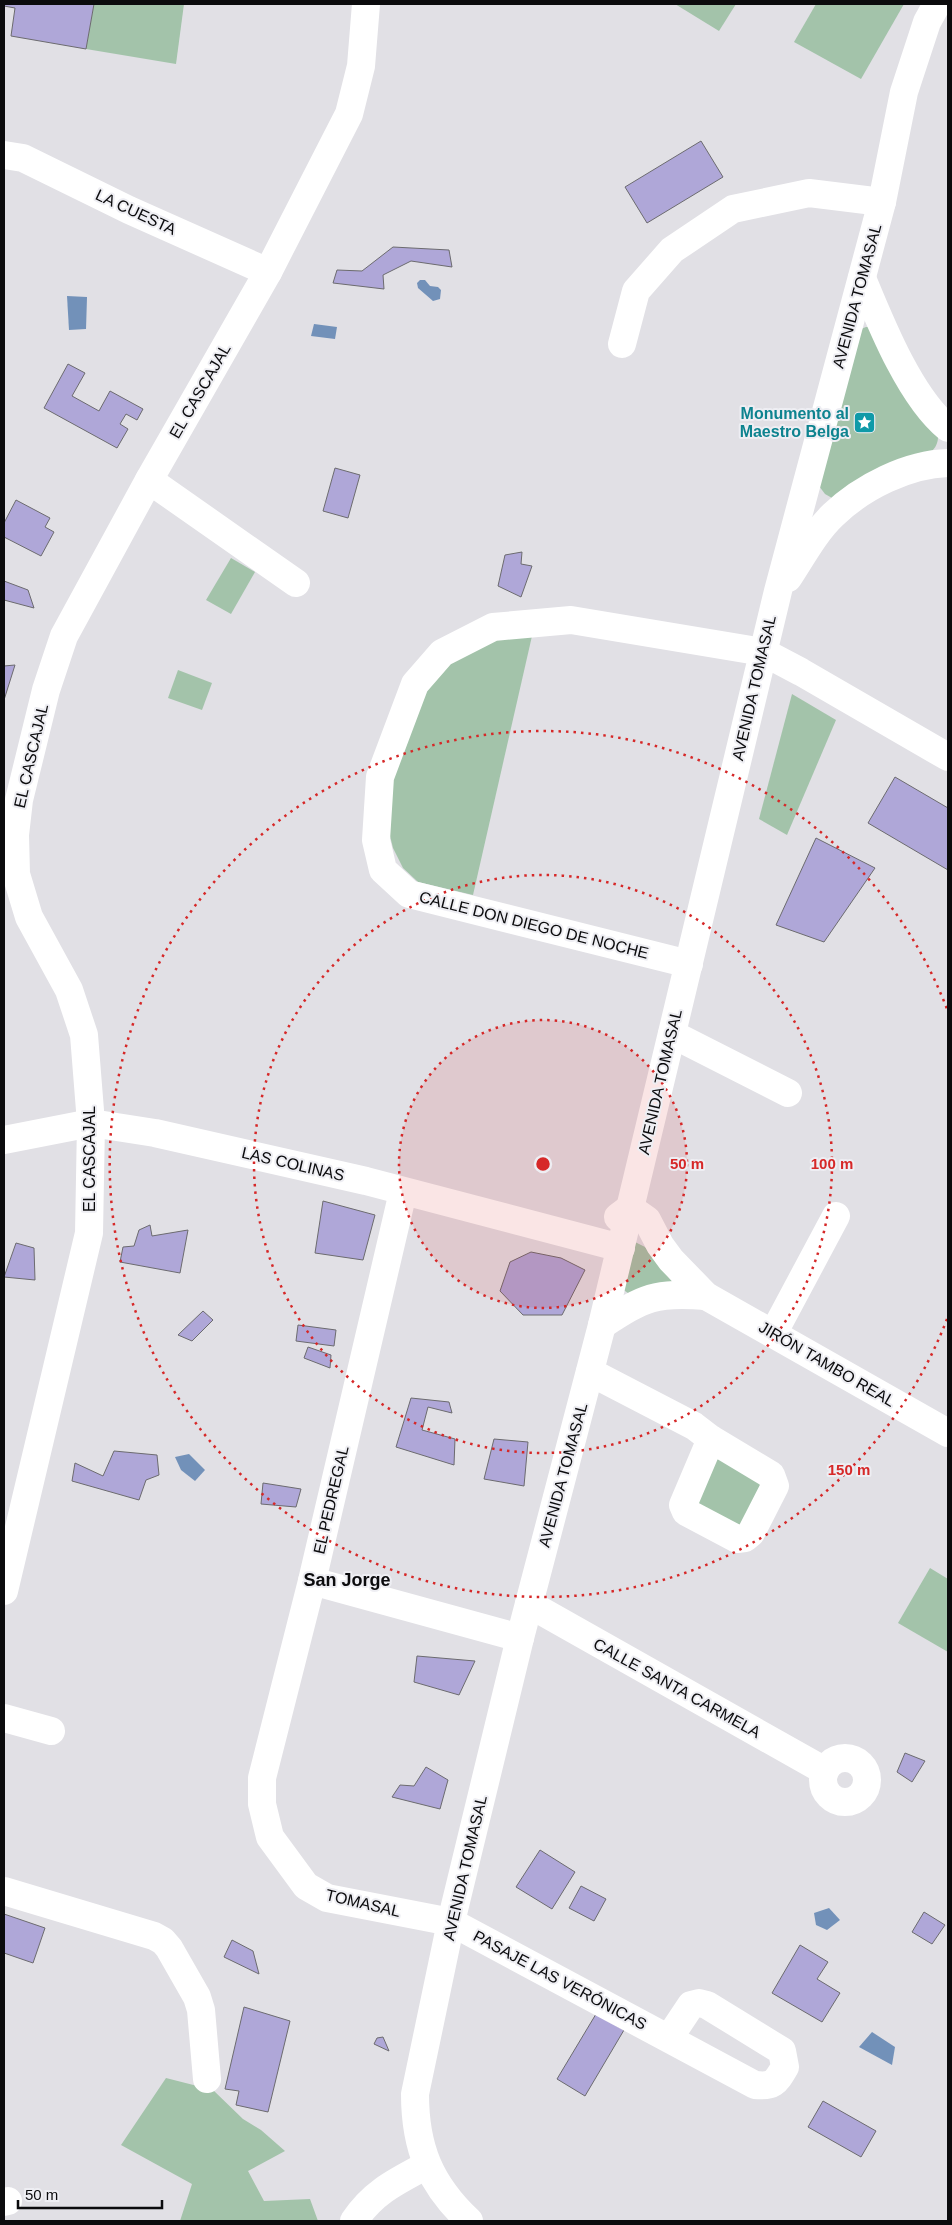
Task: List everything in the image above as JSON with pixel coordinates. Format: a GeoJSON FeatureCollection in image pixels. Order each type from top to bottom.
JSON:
{"type":"FeatureCollection","features":[{"type":"Feature","properties":{"kind":"street","name":"EL CASCAJAL"},"geometry":{"type":"LineString","coordinates":[[4,1591],[89,1233],[92,1123],[84,1035],[69,990],[29,917],[16,874],[15,836],[19,800],[46,690],[64,636],[149,480],[268,272],[349,114],[361,66],[366,4]]}},
{"type":"Feature","properties":{"kind":"street","name":"AVENIDA TOMASAL"},"geometry":{"type":"LineString","coordinates":[[454,2217],[427,2165],[418,2140],[415,2116],[415,2094],[451,1922],[520,1638],[621,1248],[778,591],[882,202],[904,92],[927,22],[937,4]]}},
{"type":"Feature","properties":{"kind":"street","name":"LA CUESTA"},"geometry":{"type":"LineString","coordinates":[[4,155],[23,158],[129,210],[268,272]]}},
{"type":"Feature","properties":{"kind":"street"},"geometry":{"type":"LineString","coordinates":[[622,344],[636,291],[672,250],[733,209],[809,193],[882,202]]}},
{"type":"Feature","properties":{"kind":"street"},"geometry":{"type":"LineString","coordinates":[[862,278],[896,355],[915,387],[941,423],[948,428]]}},
{"type":"Feature","properties":{"kind":"street"},"geometry":{"type":"LineString","coordinates":[[778,591],[829,520],[846,504],[876,484],[904,472],[948,463]]}},
{"type":"Feature","properties":{"kind":"street"},"geometry":{"type":"LineString","coordinates":[[149,480],[296,583]]}},
{"type":"Feature","properties":{"kind":"street","name":"CALLE DON DIEGO DE NOCHE"},"geometry":{"type":"LineString","coordinates":[[689,964],[409,894],[384,870],[376,840],[380,777],[415,684],[442,653],[493,627],[571,620],[763,652],[802,672],[948,757]]}},
{"type":"Feature","properties":{"kind":"street"},"geometry":{"type":"LineString","coordinates":[[672,1034],[788,1093]]}},
{"type":"Feature","properties":{"kind":"street","name":"LAS COLINAS"},"geometry":{"type":"LineString","coordinates":[[4,1140],[92,1123],[164,1135],[366,1181],[621,1248]]}},
{"type":"Feature","properties":{"kind":"street","name":"EL PEDREGAL"},"geometry":{"type":"LineString","coordinates":[[270,1838],[262,1804],[262,1778],[312,1581],[403,1192]]}},
{"type":"Feature","properties":{"kind":"street"},"geometry":{"type":"LineString","coordinates":[[580,1238],[608,1224],[630,1208]]}},
{"type":"Feature","properties":{"kind":"street","name":"JIRÓN TAMBO REAL"},"geometry":{"type":"LineString","coordinates":[[630,1208],[647,1220],[671,1260],[706,1296],[948,1433]]}},
{"type":"Feature","properties":{"kind":"street"},"geometry":{"type":"LineString","coordinates":[[773,1334],[836,1216]]}},
{"type":"Feature","properties":{"kind":"street","name":"JIRÓN TAMBO REAL"},"geometry":{"type":"LineString","coordinates":[[602,1325],[634,1304],[655,1296],[675,1293],[706,1296]]}},
{"type":"Feature","properties":{"kind":"street"},"geometry":{"type":"LineString","coordinates":[[590,1372],[694,1426],[711,1439]]}},
{"type":"Feature","properties":{"kind":"street"},"geometry":{"type":"LineString","coordinates":[[312,1581],[520,1638]]}},
{"type":"Feature","properties":{"kind":"street","name":"CALLE SANTA CARMELA"},"geometry":{"type":"LineString","coordinates":[[529,1604],[825,1771]]}},
{"type":"Feature","properties":{"kind":"street"},"geometry":{"type":"LineString","coordinates":[[4,1718],[51,1731]]}},
{"type":"Feature","properties":{"kind":"street","name":"TOMASAL"},"geometry":{"type":"LineString","coordinates":[[270,1838],[306,1886],[327,1898],[451,1922]]}},
{"type":"Feature","properties":{"kind":"street"},"geometry":{"type":"LineString","coordinates":[[4,1891],[154,1936],[163,1941],[197,1997],[202,2010],[207,2079]]}},
{"type":"Feature","properties":{"kind":"street","name":"PASAJE LAS VERÓNICAS"},"geometry":{"type":"LineString","coordinates":[[451,1922],[669,2038]]}},
{"type":"Feature","properties":{"kind":"street"},"geometry":{"type":"LineString","coordinates":[[354,2221],[364,2206],[374,2196],[427,2165]]}},
{"type":"Feature","properties":{"kind":"green space"},"geometry":{"type":"Polygon","coordinates":[[[94,4],[184,4],[176,64],[86,49],[94,4]]]}},
{"type":"Feature","properties":{"kind":"green space"},"geometry":{"type":"Polygon","coordinates":[[[675,4],[736,4],[719,31],[675,4]]]}},
{"type":"Feature","properties":{"kind":"green space"},"geometry":{"type":"Polygon","coordinates":[[[816,4],[904,4],[861,79],[794,42],[816,4]]]}},
{"type":"Feature","properties":{"kind":"green space"},"geometry":{"type":"Polygon","coordinates":[[[874,327],[938,433],[938,441],[925,457],[832,498],[825,494],[819,486],[861,329],[874,327]]]}},
{"type":"Feature","properties":{"kind":"green space"},"geometry":{"type":"Polygon","coordinates":[[[231,558],[255,572],[231,614],[206,600],[231,558]]]}},
{"type":"Feature","properties":{"kind":"green space"},"geometry":{"type":"Polygon","coordinates":[[[508,634],[532,636],[473,895],[418,882],[403,868],[393,848],[384,812],[390,769],[428,678],[448,659],[508,634]]]}},
{"type":"Feature","properties":{"kind":"green space"},"geometry":{"type":"Polygon","coordinates":[[[178,670],[212,683],[202,710],[168,698],[178,670]]]}},
{"type":"Feature","properties":{"kind":"green space"},"geometry":{"type":"Polygon","coordinates":[[[792,694],[836,720],[787,835],[759,819],[792,694]]]}},
{"type":"Feature","properties":{"kind":"green space"},"geometry":{"type":"Polygon","coordinates":[[[633,1241],[645,1247],[678,1289],[631,1295],[619,1287],[633,1241]]]}},
{"type":"Feature","properties":{"kind":"green space"},"geometry":{"type":"Polygon","coordinates":[[[716,1455],[770,1484],[743,1533],[689,1504],[716,1455]]]}},
{"type":"Feature","properties":{"kind":"green space"},"geometry":{"type":"Polygon","coordinates":[[[930,1568],[948,1579],[948,1652],[898,1623],[930,1568]]]}},
{"type":"Feature","properties":{"kind":"green space"},"geometry":{"type":"Polygon","coordinates":[[[166,2078],[213,2090],[243,2119],[261,2130],[285,2151],[248,2171],[264,2201],[310,2199],[318,2221],[180,2221],[192,2184],[121,2145],[166,2078]]]}},
{"type":"Feature","properties":{"kind":"water"},"geometry":{"type":"Polygon","coordinates":[[[420,280],[425,280],[430,286],[438,287],[441,290],[440,299],[433,301],[418,288],[417,283],[420,280]]]}},
{"type":"Feature","properties":{"kind":"water"},"geometry":{"type":"Polygon","coordinates":[[[67,296],[87,297],[86,329],[69,330],[67,296]]]}},
{"type":"Feature","properties":{"kind":"water"},"geometry":{"type":"Polygon","coordinates":[[[314,324],[337,327],[335,339],[311,336],[314,324]]]}},
{"type":"Feature","properties":{"kind":"water"},"geometry":{"type":"Polygon","coordinates":[[[189,1454],[205,1470],[195,1481],[181,1470],[175,1457],[189,1454]]]}},
{"type":"Feature","properties":{"kind":"water"},"geometry":{"type":"Polygon","coordinates":[[[829,1908],[840,1920],[827,1930],[816,1925],[814,1913],[829,1908]]]}},
{"type":"Feature","properties":{"kind":"water"},"geometry":{"type":"Polygon","coordinates":[[[872,2032],[895,2047],[892,2065],[859,2047],[872,2032]]]}},
{"type":"Feature","properties":{"kind":"building"},"geometry":{"type":"Polygon","coordinates":[[[4,4],[94,4],[86,49],[11,36],[15,8],[4,6],[4,4]]]}},
{"type":"Feature","properties":{"kind":"building"},"geometry":{"type":"Polygon","coordinates":[[[701,141],[723,177],[647,223],[625,187],[701,141]]]}},
{"type":"Feature","properties":{"kind":"building"},"geometry":{"type":"Polygon","coordinates":[[[393,247],[449,250],[452,267],[411,261],[383,275],[384,289],[333,283],[337,270],[362,271],[393,247]]]}},
{"type":"Feature","properties":{"kind":"building"},"geometry":{"type":"Polygon","coordinates":[[[68,364],[85,373],[72,396],[99,411],[110,391],[143,409],[137,420],[126,414],[120,424],[128,429],[117,448],[44,408],[68,364]]]}},
{"type":"Feature","properties":{"kind":"building"},"geometry":{"type":"Polygon","coordinates":[[[335,468],[360,475],[348,518],[323,511],[335,468]]]}},
{"type":"Feature","properties":{"kind":"building"},"geometry":{"type":"Polygon","coordinates":[[[16,500],[50,518],[45,527],[54,532],[41,556],[4,537],[4,523],[16,500]]]}},
{"type":"Feature","properties":{"kind":"building"},"geometry":{"type":"Polygon","coordinates":[[[522,552],[521,564],[532,566],[521,597],[498,586],[505,555],[522,552]]]}},
{"type":"Feature","properties":{"kind":"building"},"geometry":{"type":"Polygon","coordinates":[[[4,581],[28,590],[34,608],[4,600],[4,581]]]}},
{"type":"Feature","properties":{"kind":"building"},"geometry":{"type":"Polygon","coordinates":[[[15,665],[4,700],[4,666],[15,665]]]}},
{"type":"Feature","properties":{"kind":"building"},"geometry":{"type":"Polygon","coordinates":[[[895,777],[948,808],[948,870],[868,823],[895,777]]]}},
{"type":"Feature","properties":{"kind":"building"},"geometry":{"type":"Polygon","coordinates":[[[816,838],[875,868],[824,942],[776,925],[816,838]]]}},
{"type":"Feature","properties":{"kind":"building"},"geometry":{"type":"Polygon","coordinates":[[[323,1201],[375,1215],[363,1260],[315,1253],[323,1201]]]}},
{"type":"Feature","properties":{"kind":"building"},"geometry":{"type":"Polygon","coordinates":[[[150,1225],[152,1236],[188,1230],[180,1273],[120,1262],[123,1247],[134,1246],[139,1230],[150,1225]]]}},
{"type":"Feature","properties":{"kind":"building"},"geometry":{"type":"Polygon","coordinates":[[[16,1243],[34,1248],[35,1280],[4,1277],[16,1243]]]}},
{"type":"Feature","properties":{"kind":"building"},"geometry":{"type":"Polygon","coordinates":[[[531,1252],[561,1258],[585,1270],[562,1315],[523,1315],[500,1291],[510,1262],[531,1252]]]}},
{"type":"Feature","properties":{"kind":"building"},"geometry":{"type":"Polygon","coordinates":[[[203,1311],[213,1320],[192,1341],[178,1335],[203,1311]]]}},
{"type":"Feature","properties":{"kind":"building"},"geometry":{"type":"Polygon","coordinates":[[[298,1325],[336,1330],[334,1346],[296,1341],[298,1325]]]}},
{"type":"Feature","properties":{"kind":"building"},"geometry":{"type":"Polygon","coordinates":[[[308,1347],[331,1355],[330,1368],[304,1358],[308,1347]]]}},
{"type":"Feature","properties":{"kind":"building"},"geometry":{"type":"Polygon","coordinates":[[[411,1398],[449,1402],[452,1413],[428,1407],[422,1430],[455,1439],[454,1465],[396,1447],[411,1398]]]}},
{"type":"Feature","properties":{"kind":"building"},"geometry":{"type":"Polygon","coordinates":[[[494,1439],[528,1442],[524,1486],[484,1479],[494,1439]]]}},
{"type":"Feature","properties":{"kind":"building"},"geometry":{"type":"Polygon","coordinates":[[[114,1451],[157,1455],[159,1475],[146,1480],[139,1500],[72,1481],[75,1463],[103,1476],[114,1451]]]}},
{"type":"Feature","properties":{"kind":"building"},"geometry":{"type":"Polygon","coordinates":[[[263,1483],[301,1489],[296,1507],[261,1504],[263,1483]]]}},
{"type":"Feature","properties":{"kind":"building"},"geometry":{"type":"Polygon","coordinates":[[[417,1656],[475,1661],[459,1695],[414,1682],[417,1656]]]}},
{"type":"Feature","properties":{"kind":"building"},"geometry":{"type":"Polygon","coordinates":[[[905,1753],[925,1761],[912,1782],[897,1772],[905,1753]]]}},
{"type":"Feature","properties":{"kind":"building"},"geometry":{"type":"Polygon","coordinates":[[[426,1767],[448,1780],[440,1809],[392,1797],[400,1785],[414,1786],[426,1767]]]}},
{"type":"Feature","properties":{"kind":"building"},"geometry":{"type":"Polygon","coordinates":[[[540,1850],[575,1872],[552,1909],[516,1887],[540,1850]]]}},
{"type":"Feature","properties":{"kind":"building"},"geometry":{"type":"Polygon","coordinates":[[[581,1886],[606,1899],[594,1921],[569,1908],[581,1886]]]}},
{"type":"Feature","properties":{"kind":"building"},"geometry":{"type":"Polygon","coordinates":[[[924,1912],[945,1925],[932,1944],[912,1932],[924,1912]]]}},
{"type":"Feature","properties":{"kind":"building"},"geometry":{"type":"Polygon","coordinates":[[[4,1914],[45,1928],[33,1963],[4,1953],[4,1914]]]}},
{"type":"Feature","properties":{"kind":"building"},"geometry":{"type":"Polygon","coordinates":[[[232,1940],[253,1951],[259,1974],[224,1957],[232,1940]]]}},
{"type":"Feature","properties":{"kind":"building"},"geometry":{"type":"Polygon","coordinates":[[[800,1945],[828,1962],[817,1979],[840,1993],[822,2022],[772,1993],[800,1945]]]}},
{"type":"Feature","properties":{"kind":"building"},"geometry":{"type":"Polygon","coordinates":[[[244,2007],[290,2021],[268,2112],[236,2105],[239,2091],[225,2089],[244,2007]]]}},
{"type":"Feature","properties":{"kind":"building"},"geometry":{"type":"Polygon","coordinates":[[[596,2014],[624,2030],[585,2096],[557,2079],[596,2014]]]}},
{"type":"Feature","properties":{"kind":"building"},"geometry":{"type":"Polygon","coordinates":[[[383,2037],[389,2051],[374,2044],[377,2038],[383,2037]]]}},
{"type":"Feature","properties":{"kind":"building"},"geometry":{"type":"Polygon","coordinates":[[[823,2101],[876,2131],[861,2157],[808,2127],[823,2101]]]}},
{"type":"Feature","properties":{"kind":"place","name":"Monumento al Maestro Belga"},"geometry":{"type":"Point","coordinates":[865,422]}},
{"type":"Feature","properties":{"kind":"district","name":"San Jorge"},"geometry":{"type":"Point","coordinates":[347,1580]}}]}
